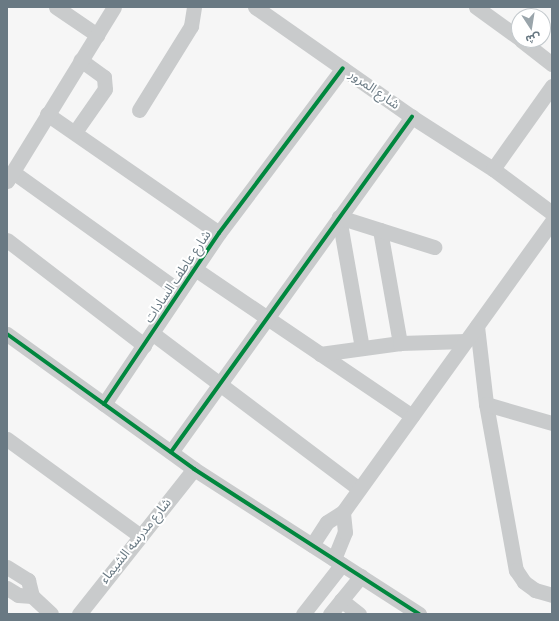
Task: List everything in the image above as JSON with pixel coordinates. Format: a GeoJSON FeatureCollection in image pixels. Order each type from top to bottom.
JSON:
{"type":"FeatureCollection","features":[{"type":"Feature","properties":{"kind":"street"},"geometry":{"type":"LineString","coordinates":[[56,7],[97,35]]}},
{"type":"Feature","properties":{"kind":"street"},"geometry":{"type":"LineString","coordinates":[[114,7],[9,176],[179,291]]}},
{"type":"Feature","properties":{"kind":"street"},"geometry":{"type":"LineString","coordinates":[[138,110],[191,26],[194,7]]}},
{"type":"Feature","properties":{"kind":"street","name":"شارع المرور"},"geometry":{"type":"LineString","coordinates":[[255,7],[412,117],[493,169],[552,213]]}},
{"type":"Feature","properties":{"kind":"street"},"geometry":{"type":"LineString","coordinates":[[476,7],[511,32]]}},
{"type":"Feature","properties":{"kind":"street"},"geometry":{"type":"LineString","coordinates":[[532,48],[552,64]]}},
{"type":"Feature","properties":{"kind":"street"},"geometry":{"type":"LineString","coordinates":[[75,132],[105,89],[104,77],[81,60]]}},
{"type":"Feature","properties":{"kind":"street","name":"شارع عاطف السادات"},"geometry":{"type":"LineString","coordinates":[[104,404],[179,291],[220,233],[343,68]]}},
{"type":"Feature","properties":{"kind":"street"},"geometry":{"type":"LineString","coordinates":[[493,169],[552,86]]}},
{"type":"Feature","properties":{"kind":"street"},"geometry":{"type":"LineString","coordinates":[[47,114],[220,233]]}},
{"type":"Feature","properties":{"kind":"street"},"geometry":{"type":"LineString","coordinates":[[171,452],[412,117]]}},
{"type":"Feature","properties":{"kind":"street"},"geometry":{"type":"LineString","coordinates":[[339,217],[434,247]]}},
{"type":"Feature","properties":{"kind":"street"},"geometry":{"type":"LineString","coordinates":[[339,217],[362,348]]}},
{"type":"Feature","properties":{"kind":"street"},"geometry":{"type":"LineString","coordinates":[[312,545],[327,522],[343,512],[552,221]]}},
{"type":"Feature","properties":{"kind":"street"},"geometry":{"type":"LineString","coordinates":[[380,230],[400,343]]}},
{"type":"Feature","properties":{"kind":"street"},"geometry":{"type":"LineString","coordinates":[[7,240],[148,339],[220,384],[359,489]]}},
{"type":"Feature","properties":{"kind":"street"},"geometry":{"type":"LineString","coordinates":[[195,269],[412,416]]}},
{"type":"Feature","properties":{"kind":"street"},"geometry":{"type":"LineString","coordinates":[[477,326],[486,404],[516,570],[524,582],[534,590],[552,595]]}},
{"type":"Feature","properties":{"kind":"street"},"geometry":{"type":"LineString","coordinates":[[7,334],[194,469],[419,614]]}},
{"type":"Feature","properties":{"kind":"street"},"geometry":{"type":"LineString","coordinates":[[320,354],[400,343],[466,341]]}},
{"type":"Feature","properties":{"kind":"street"},"geometry":{"type":"LineString","coordinates":[[486,404],[552,422]]}},
{"type":"Feature","properties":{"kind":"street"},"geometry":{"type":"LineString","coordinates":[[7,439],[139,535]]}},
{"type":"Feature","properties":{"kind":"street","name":"شارع مدرسه الشيماء"},"geometry":{"type":"LineString","coordinates":[[79,614],[139,535],[194,469]]}},
{"type":"Feature","properties":{"kind":"street"},"geometry":{"type":"LineString","coordinates":[[303,614],[338,562],[346,528],[343,512]]}},
{"type":"Feature","properties":{"kind":"street"},"geometry":{"type":"LineString","coordinates":[[7,567],[28,580],[32,596],[51,614]]}},
{"type":"Feature","properties":{"kind":"street"},"geometry":{"type":"LineString","coordinates":[[330,614],[361,576]]}},
{"type":"Feature","properties":{"kind":"street"},"geometry":{"type":"LineString","coordinates":[[7,588],[18,595],[32,596]]}},
{"type":"Feature","properties":{"kind":"street"},"geometry":{"type":"LineString","coordinates":[[341,600],[359,614]]}},
{"type":"Feature","properties":{"kind":"cycle path"},"geometry":{"type":"LineString","coordinates":[[104,404],[219,233],[343,68]]}},
{"type":"Feature","properties":{"kind":"cycle path"},"geometry":{"type":"LineString","coordinates":[[171,452],[412,117]]}},
{"type":"Feature","properties":{"kind":"cycle path"},"geometry":{"type":"LineString","coordinates":[[7,334],[194,469],[419,614]]}}]}
